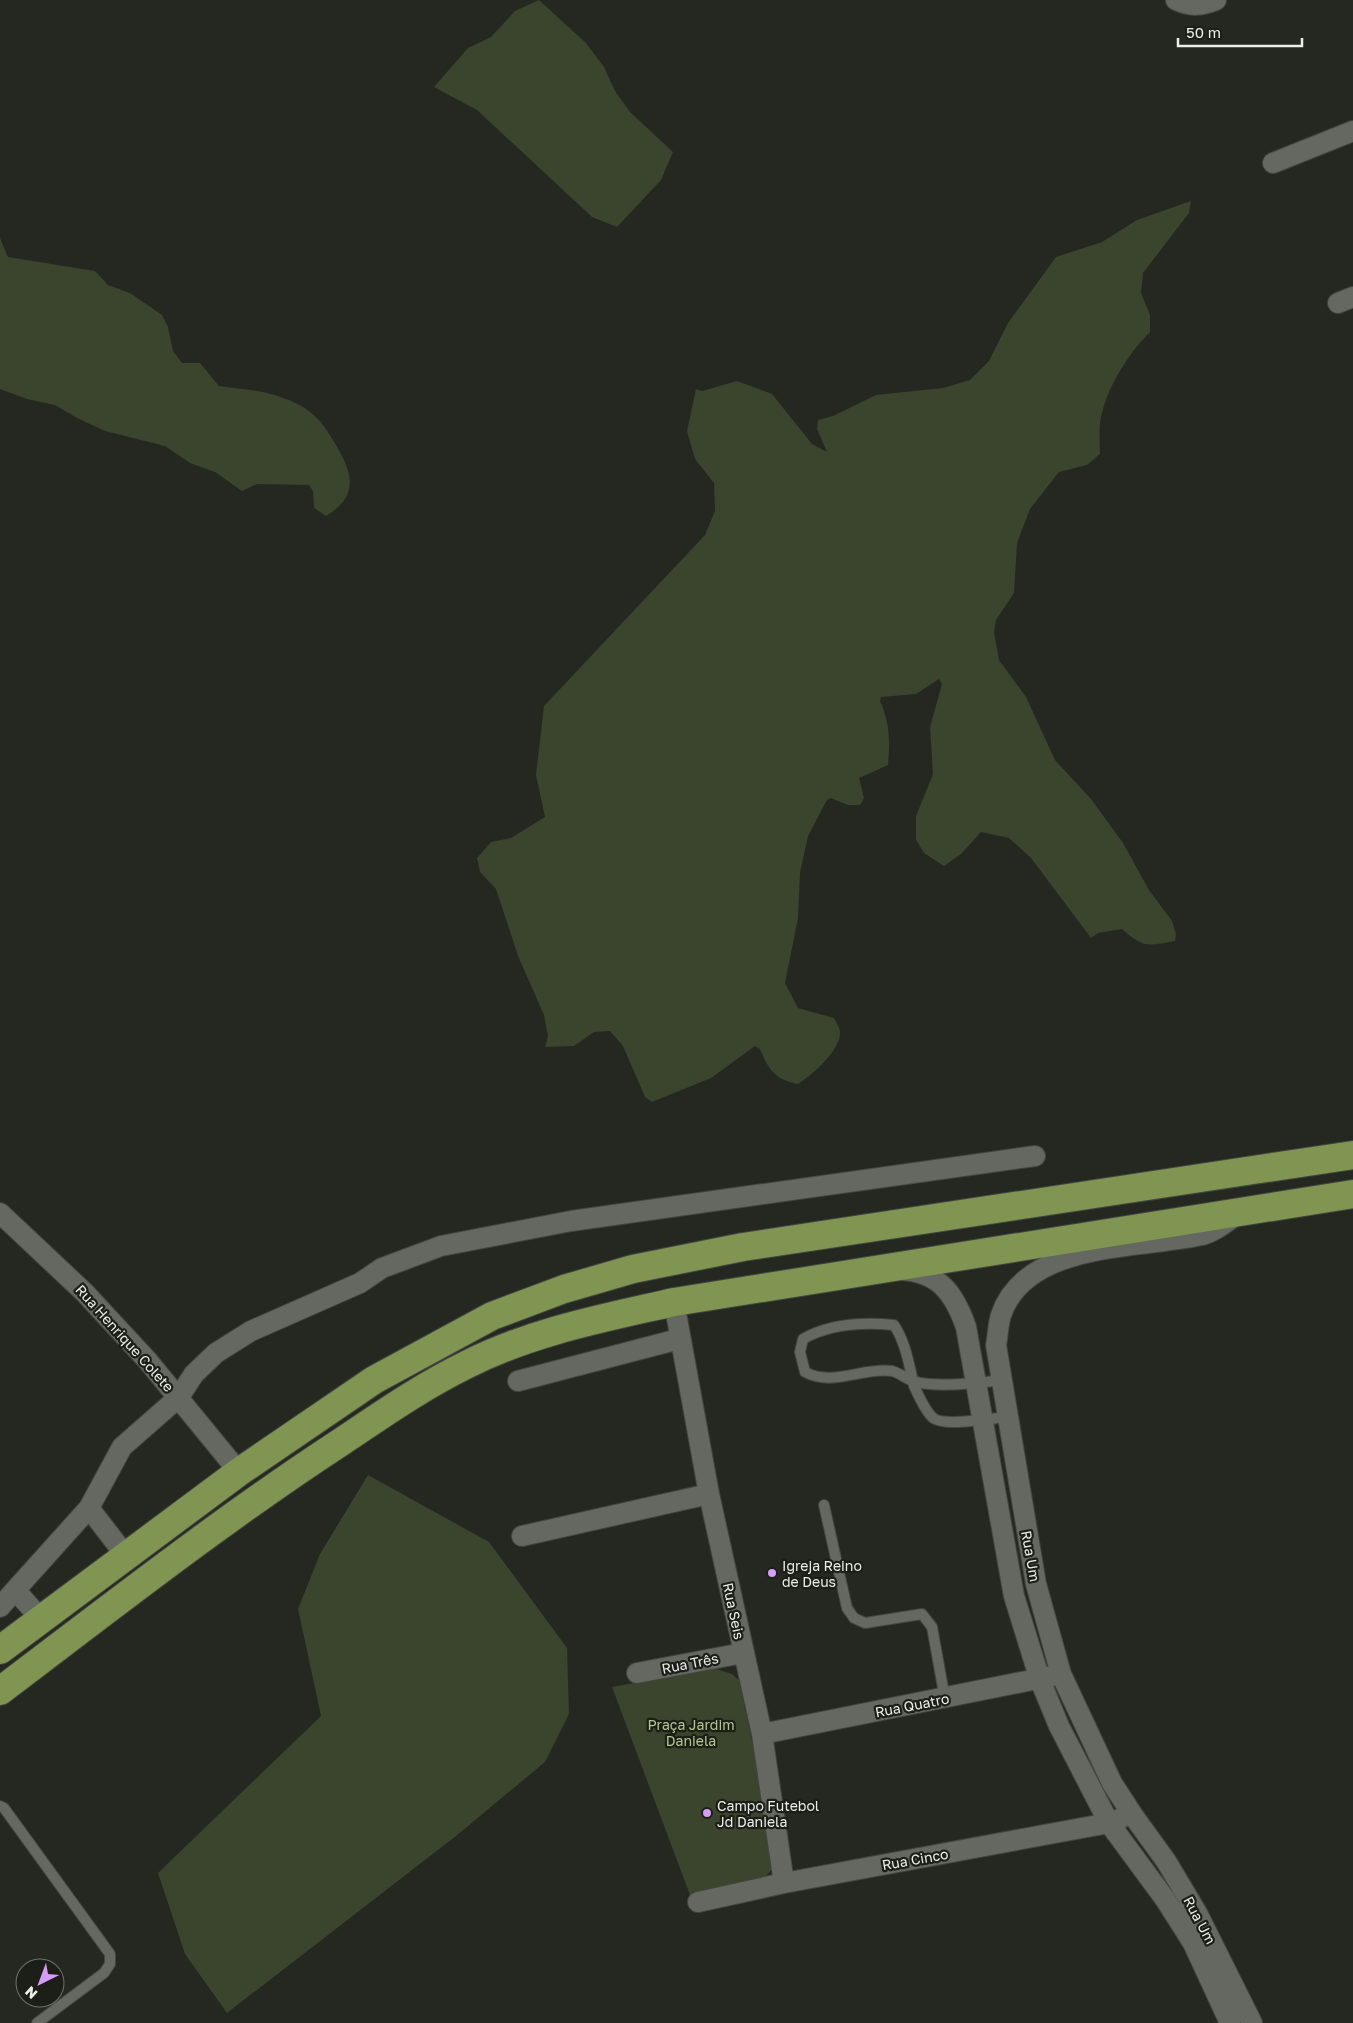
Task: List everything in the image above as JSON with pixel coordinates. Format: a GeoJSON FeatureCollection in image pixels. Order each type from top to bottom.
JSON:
{"type":"FeatureCollection","features":[{"type":"Feature","properties":{"kind":"highway"},"geometry":{"type":"LineString","coordinates":[[0,1650],[239,1472],[374,1380],[492,1316],[564,1289],[633,1269],[743,1247],[1353,1155]]}},
{"type":"Feature","properties":{"kind":"highway"},"geometry":{"type":"LineString","coordinates":[[0,1691],[274,1486],[419,1390],[467,1364],[524,1342],[588,1322],[674,1302],[874,1268],[1353,1194]]}},
{"type":"Feature","properties":{"kind":"street"},"geometry":{"type":"LineString","coordinates":[[1176,0],[1186,5],[1202,6],[1216,0]]}},
{"type":"Feature","properties":{"kind":"street"},"geometry":{"type":"LineString","coordinates":[[1273,163],[1353,131]]}},
{"type":"Feature","properties":{"kind":"street"},"geometry":{"type":"LineString","coordinates":[[0,1607],[90,1508],[122,1447],[179,1397],[194,1374],[216,1353],[251,1331],[360,1283],[382,1268],[440,1246],[571,1222],[1035,1156]]}},
{"type":"Feature","properties":{"kind":"street","name":"Rua Um"},"geometry":{"type":"LineString","coordinates":[[1244,1210],[1203,1235],[1067,1256],[1035,1273],[1014,1291],[1001,1314],[996,1345],[1036,1584],[1061,1674],[1112,1783],[1166,1861],[1197,1913],[1252,2023]]}},
{"type":"Feature","properties":{"kind":"street","name":"Rua Henrique Colete"},"geometry":{"type":"LineString","coordinates":[[0,1213],[85,1293],[179,1397],[239,1472]]}},
{"type":"Feature","properties":{"kind":"street","name":"Rua Um"},"geometry":{"type":"LineString","coordinates":[[874,1268],[918,1271],[941,1283],[957,1302],[966,1327],[1014,1596],[1040,1680],[1059,1726],[1109,1823],[1165,1899],[1193,1943],[1230,2023]]}},
{"type":"Feature","properties":{"kind":"street","name":"Rua Seis"},"geometry":{"type":"LineString","coordinates":[[674,1302],[679,1339],[709,1494],[742,1653],[762,1734],[784,1883]]}},
{"type":"Feature","properties":{"kind":"street"},"geometry":{"type":"LineString","coordinates":[[518,1381],[679,1339]]}},
{"type":"Feature","properties":{"kind":"street"},"geometry":{"type":"LineString","coordinates":[[522,1536],[709,1494]]}},
{"type":"Feature","properties":{"kind":"street"},"geometry":{"type":"LineString","coordinates":[[90,1508],[126,1556]]}},
{"type":"Feature","properties":{"kind":"street"},"geometry":{"type":"LineString","coordinates":[[16,1591],[41,1619]]}},
{"type":"Feature","properties":{"kind":"street","name":"Rua Três"},"geometry":{"type":"LineString","coordinates":[[637,1673],[742,1653]]}},
{"type":"Feature","properties":{"kind":"street","name":"Rua Quatro"},"geometry":{"type":"LineString","coordinates":[[762,1734],[1040,1680],[1061,1674]]}},
{"type":"Feature","properties":{"kind":"street","name":"Rua Cinco"},"geometry":{"type":"LineString","coordinates":[[698,1902],[784,1883],[1109,1823],[1132,1814]]}},
{"type":"Feature","properties":{"kind":"lane"},"geometry":{"type":"LineString","coordinates":[[1002,1380],[976,1384],[926,1384],[913,1381],[892,1371],[826,1378],[814,1377],[805,1372],[800,1352],[803,1339],[818,1330],[846,1326],[894,1325],[902,1337],[913,1381],[932,1417],[939,1422],[1008,1417]]}},
{"type":"Feature","properties":{"kind":"lane"},"geometry":{"type":"LineString","coordinates":[[824,1505],[847,1608],[854,1618],[864,1623],[922,1614],[928,1619],[932,1626],[945,1699]]}},
{"type":"Feature","properties":{"kind":"lane"},"geometry":{"type":"LineString","coordinates":[[0,1806],[4,1808],[110,1954],[110,1964],[104,1973],[37,2023]]}},
{"type":"Feature","properties":{"kind":"green space"},"geometry":{"type":"Polygon","coordinates":[[[539,0],[586,43],[604,67],[615,91],[630,112],[673,152],[661,180],[617,227],[592,217],[477,110],[434,87],[468,48],[491,37],[515,11],[539,0]]]}},
{"type":"Feature","properties":{"kind":"green space"},"geometry":{"type":"Polygon","coordinates":[[[1191,201],[1189,213],[1143,273],[1141,293],[1150,315],[1150,332],[1125,362],[1107,398],[1100,423],[1100,454],[1087,465],[1059,472],[1030,509],[1017,543],[1014,593],[996,620],[994,632],[999,660],[1026,697],[1055,760],[1091,799],[1123,843],[1149,890],[1172,921],[1176,934],[1175,941],[1146,944],[1135,940],[1122,929],[1098,933],[1091,938],[1031,858],[1009,838],[981,832],[961,854],[944,866],[924,853],[916,840],[916,816],[933,774],[930,727],[942,684],[939,679],[916,694],[881,697],[880,701],[886,717],[888,732],[888,765],[859,778],[864,798],[860,805],[848,805],[831,798],[827,800],[808,836],[800,873],[798,918],[785,983],[798,1008],[834,1018],[840,1032],[839,1039],[831,1054],[811,1075],[798,1084],[783,1080],[769,1068],[760,1049],[755,1046],[711,1078],[652,1102],[645,1097],[623,1046],[610,1031],[594,1032],[574,1046],[545,1047],[548,1036],[544,1015],[518,956],[496,889],[480,872],[477,858],[491,842],[511,838],[545,817],[536,775],[544,706],[705,535],[715,511],[714,483],[695,459],[687,431],[696,389],[702,391],[737,381],[772,394],[812,444],[827,452],[817,429],[818,420],[833,416],[876,395],[943,388],[970,380],[989,361],[1008,323],[1056,257],[1102,242],[1137,220],[1191,201]]]}},
{"type":"Feature","properties":{"kind":"green space"},"geometry":{"type":"Polygon","coordinates":[[[0,238],[8,257],[95,271],[108,285],[130,293],[162,315],[168,327],[173,351],[182,363],[200,363],[219,386],[276,395],[307,410],[318,419],[342,456],[349,475],[350,484],[344,501],[326,516],[314,508],[313,491],[309,485],[257,484],[242,491],[215,472],[190,463],[165,446],[105,431],[55,405],[27,399],[0,389],[0,238]]]}},
{"type":"Feature","properties":{"kind":"green space"},"geometry":{"type":"Polygon","coordinates":[[[368,1475],[489,1542],[567,1648],[569,1714],[545,1762],[456,1836],[227,2013],[185,1954],[158,1873],[321,1716],[298,1609],[320,1554],[368,1475]]]}},
{"type":"Feature","properties":{"kind":"green space","name":"Praça Jardim Daniela"},"geometry":{"type":"Polygon","coordinates":[[[714,1668],[732,1674],[739,1680],[776,1853],[773,1868],[762,1880],[690,1895],[612,1687],[714,1668]]]}},
{"type":"Feature","properties":{"kind":"place","name":"Igreja Reino de Deus"},"geometry":{"type":"Point","coordinates":[772,1573]}},
{"type":"Feature","properties":{"kind":"place","name":"Campo Futebol Jd Daniela"},"geometry":{"type":"Point","coordinates":[707,1813]}}]}
